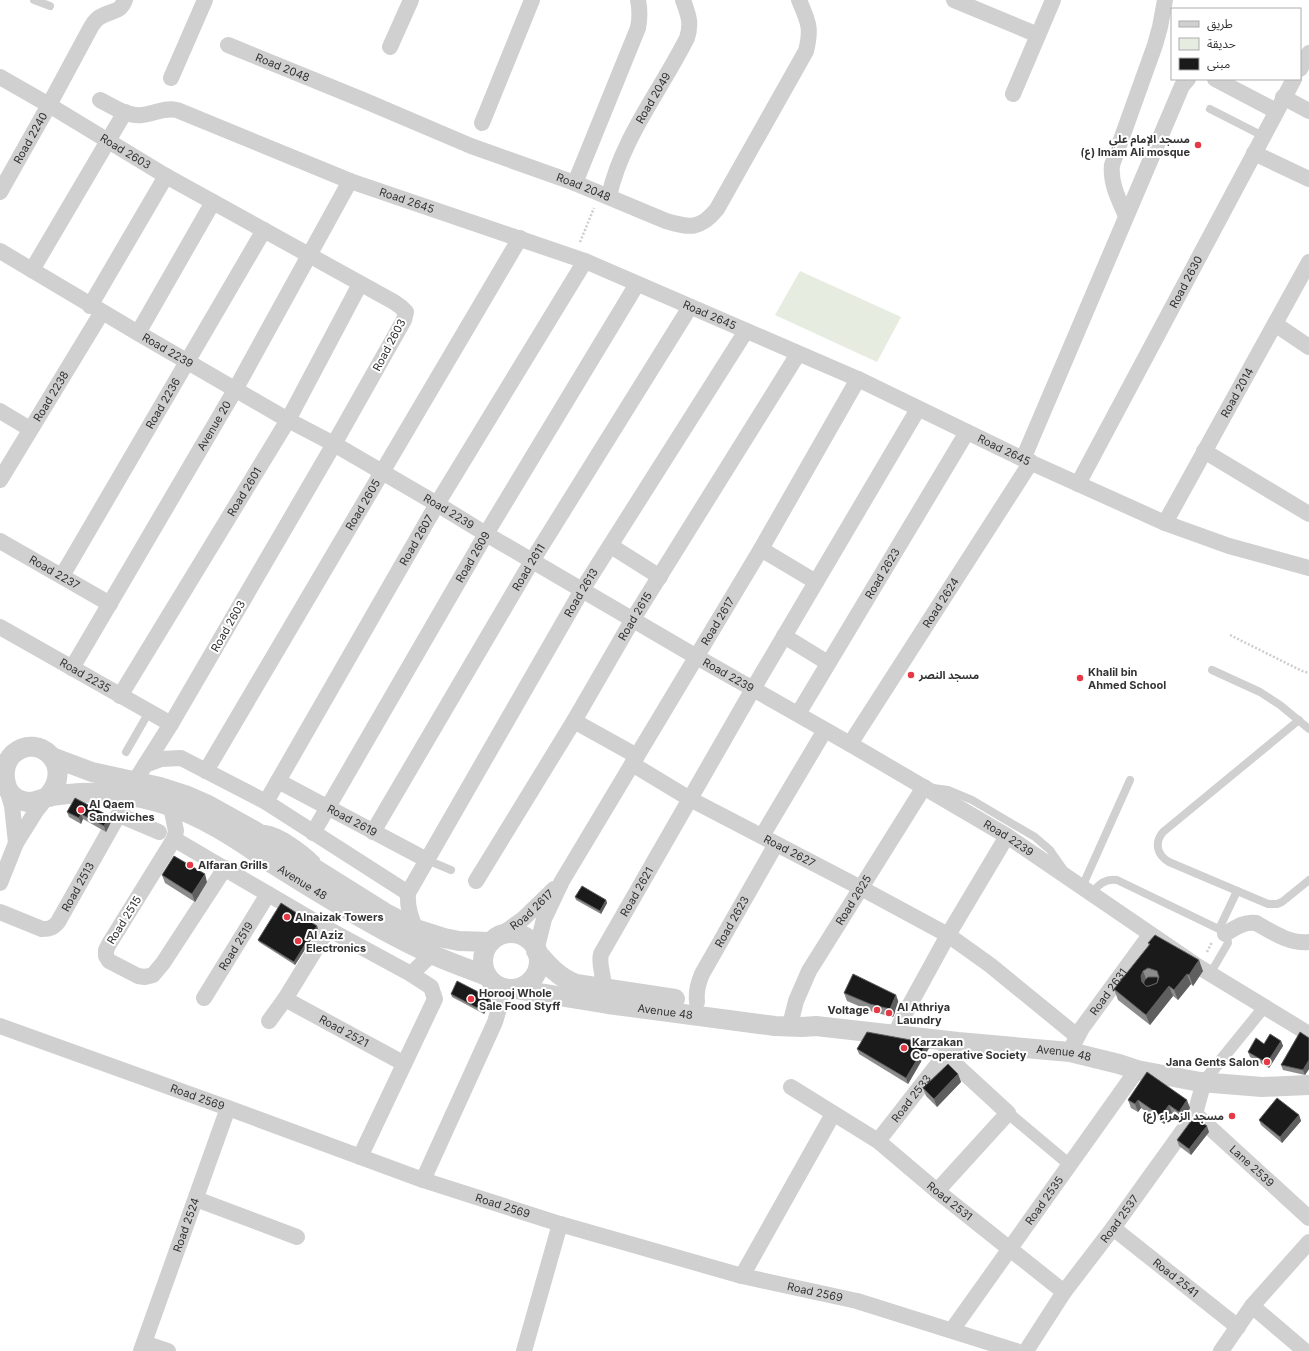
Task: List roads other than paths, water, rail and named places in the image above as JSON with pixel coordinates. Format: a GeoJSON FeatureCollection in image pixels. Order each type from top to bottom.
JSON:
{"type":"FeatureCollection","features":[{"type":"Feature","properties":{"kind":"street","name":"Road 2240"},"geometry":{"type":"LineString","coordinates":[[0,192],[91,27],[96,20],[103,15],[115,12],[119,9],[125,0]]}},
{"type":"Feature","properties":{"kind":"street"},"geometry":{"type":"LineString","coordinates":[[171,78],[205,0]]}},
{"type":"Feature","properties":{"kind":"street"},"geometry":{"type":"LineString","coordinates":[[390,47],[411,0]]}},
{"type":"Feature","properties":{"kind":"street"},"geometry":{"type":"LineString","coordinates":[[482,123],[532,0]]}},
{"type":"Feature","properties":{"kind":"street"},"geometry":{"type":"LineString","coordinates":[[575,183],[638,28],[640,9],[638,0]]}},
{"type":"Feature","properties":{"kind":"street","name":"Road 2049"},"geometry":{"type":"LineString","coordinates":[[604,194],[625,150],[687,38],[690,23],[689,15],[682,0]]}},
{"type":"Feature","properties":{"kind":"street"},"geometry":{"type":"LineString","coordinates":[[954,0],[1038,35]]}},
{"type":"Feature","properties":{"kind":"street"},"geometry":{"type":"LineString","coordinates":[[1013,94],[1053,0]]}},
{"type":"Feature","properties":{"kind":"street"},"geometry":{"type":"LineString","coordinates":[[1126,216],[1112,182],[1112,166],[1155,45],[1165,0]]}},
{"type":"Feature","properties":{"kind":"street","name":"Road 2048"},"geometry":{"type":"LineString","coordinates":[[228,45],[471,146],[604,194],[666,220],[680,225],[694,226],[708,220],[717,209],[806,51],[810,36],[802,1]]}},
{"type":"Feature","properties":{"kind":"street"},"geometry":{"type":"LineString","coordinates":[[1301,67],[1309,54]]}},
{"type":"Feature","properties":{"kind":"street","name":"Road 2603"},"geometry":{"type":"LineString","coordinates":[[0,77],[166,176],[401,306],[406,312],[404,320],[334,444],[132,789]]}},
{"type":"Feature","properties":{"kind":"street","name":"Road 2624"},"geometry":{"type":"LineString","coordinates":[[850,744],[1027,460],[1126,216],[1182,86],[1187,80]]}},
{"type":"Feature","properties":{"kind":"street"},"geometry":{"type":"LineString","coordinates":[[1218,80],[1280,104],[1309,110]]}},
{"type":"Feature","properties":{"kind":"street","name":"Road 2630"},"geometry":{"type":"LineString","coordinates":[[1078,484],[1293,80]]}},
{"type":"Feature","properties":{"kind":"street","name":"Road 2645"},"geometry":{"type":"LineString","coordinates":[[100,100],[134,115],[141,115],[162,109],[176,110],[350,181],[520,238],[580,260],[858,379],[967,432],[1165,523],[1229,546],[1309,568]]}},
{"type":"Feature","properties":{"kind":"street"},"geometry":{"type":"LineString","coordinates":[[32,270],[125,112]]}},
{"type":"Feature","properties":{"kind":"street"},"geometry":{"type":"LineString","coordinates":[[1254,153],[1309,179]]}},
{"type":"Feature","properties":{"kind":"street","name":"Road 2238"},"geometry":{"type":"LineString","coordinates":[[0,480],[96,309],[166,176]]}},
{"type":"Feature","properties":{"kind":"street","name":"Avenue 20"},"geometry":{"type":"LineString","coordinates":[[72,668],[235,390],[350,181]]}},
{"type":"Feature","properties":{"kind":"street","name":"Road 2239"},"geometry":{"type":"LineString","coordinates":[[138,334],[212,202]]}},
{"type":"Feature","properties":{"kind":"street","name":"Road 2236"},"geometry":{"type":"LineString","coordinates":[[62,576],[264,230]]}},
{"type":"Feature","properties":{"kind":"street","name":"Road 2605"},"geometry":{"type":"LineString","coordinates":[[206,771],[520,238]]}},
{"type":"Feature","properties":{"kind":"street","name":"Road 2239"},"geometry":{"type":"LineString","coordinates":[[0,251],[138,334],[288,420],[334,444],[532,561],[1007,836],[1204,971],[1265,1006],[1309,1034]]}},
{"type":"Feature","properties":{"kind":"street","name":"Road 2607"},"geometry":{"type":"LineString","coordinates":[[266,802],[437,504],[580,260]]}},
{"type":"Feature","properties":{"kind":"street","name":"Road 2014"},"geometry":{"type":"LineString","coordinates":[[1165,523],[1309,262]]}},
{"type":"Feature","properties":{"kind":"street","name":"Road 2601"},"geometry":{"type":"LineString","coordinates":[[120,696],[288,420],[360,284]]}},
{"type":"Feature","properties":{"kind":"street","name":"Road 2609"},"geometry":{"type":"LineString","coordinates":[[313,833],[486,534],[637,284]]}},
{"type":"Feature","properties":{"kind":"street","name":"Road 2611"},"geometry":{"type":"LineString","coordinates":[[373,832],[532,561],[690,307]]}},
{"type":"Feature","properties":{"kind":"street"},"geometry":{"type":"LineString","coordinates":[[1275,324],[1309,347]]}},
{"type":"Feature","properties":{"kind":"street","name":"Road 2613"},"geometry":{"type":"LineString","coordinates":[[408,893],[582,590],[746,331]]}},
{"type":"Feature","properties":{"kind":"street","name":"Road 2615"},"geometry":{"type":"LineString","coordinates":[[476,881],[574,721],[633,619],[798,354]]}},
{"type":"Feature","properties":{"kind":"street","name":"Road 2617"},"geometry":{"type":"LineString","coordinates":[[536,951],[544,919],[562,881],[761,548],[858,379]]}},
{"type":"Feature","properties":{"kind":"street","name":"Road 2621"},"geometry":{"type":"LineString","coordinates":[[603,988],[604,979],[600,968],[601,954],[753,689],[918,409]]}},
{"type":"Feature","properties":{"kind":"street"},"geometry":{"type":"LineString","coordinates":[[0,411],[30,429]]}},
{"type":"Feature","properties":{"kind":"street","name":"Road 2623"},"geometry":{"type":"LineString","coordinates":[[798,714],[967,432]]}},
{"type":"Feature","properties":{"kind":"street"},"geometry":{"type":"LineString","coordinates":[[1204,452],[1309,514]]}},
{"type":"Feature","properties":{"kind":"street","name":"Road 2237"},"geometry":{"type":"LineString","coordinates":[[0,541],[110,604]]}},
{"type":"Feature","properties":{"kind":"street"},"geometry":{"type":"LineString","coordinates":[[611,546],[660,577]]}},
{"type":"Feature","properties":{"kind":"street"},"geometry":{"type":"LineString","coordinates":[[761,548],[816,582]]}},
{"type":"Feature","properties":{"kind":"street","name":"Road 2235"},"geometry":{"type":"LineString","coordinates":[[0,626],[171,724]]}},
{"type":"Feature","properties":{"kind":"street"},"geometry":{"type":"LineString","coordinates":[[784,636],[828,663]]}},
{"type":"Feature","properties":{"kind":"street","name":"Road 2627"},"geometry":{"type":"LineString","coordinates":[[574,721],[635,760],[690,799],[861,888],[948,936],[990,965],[1073,1044]]}},
{"type":"Feature","properties":{"kind":"street"},"geometry":{"type":"LineString","coordinates":[[171,724],[173,742],[181,758]]}},
{"type":"Feature","properties":{"kind":"street","name":"Road 2623"},"geometry":{"type":"LineString","coordinates":[[697,1002],[696,992],[698,982],[825,730]]}},
{"type":"Feature","properties":{"kind":"street"},"geometry":{"type":"LineString","coordinates":[[0,882],[16,842],[36,811],[54,791],[58,778],[57,764],[45,751],[37,747],[10,748],[12,754],[6,761],[4,770],[3,781],[12,806],[16,842]]}},
{"type":"Feature","properties":{"kind":"street","name":"Avenue 48"},"geometry":{"type":"LineString","coordinates":[[52,757],[92,772],[132,789],[157,802],[208,823],[384,931],[501,984],[608,1004],[775,1026],[816,1026],[895,1035],[951,1049],[1073,1044],[1119,1064],[1137,1070],[1204,1081],[1262,1087],[1309,1085]]}},
{"type":"Feature","properties":{"kind":"street"},"geometry":{"type":"LineString","coordinates":[[145,765],[161,759],[181,758],[266,802],[408,893],[407,903],[411,919],[416,929]]}},
{"type":"Feature","properties":{"kind":"street"},"geometry":{"type":"LineString","coordinates":[[3,781],[13,796],[21,801],[39,801],[47,797]]}},
{"type":"Feature","properties":{"kind":"street","name":"Road 2619"},"geometry":{"type":"LineString","coordinates":[[278,781],[427,860]]}},
{"type":"Feature","properties":{"kind":"street","name":"Avenue 48"},"geometry":{"type":"LineString","coordinates":[[47,797],[160,787],[185,795],[226,814],[387,914],[416,929],[459,941],[495,939]]}},
{"type":"Feature","properties":{"kind":"street","name":"Road 2625"},"geometry":{"type":"LineString","coordinates":[[792,1017],[800,991],[809,971],[924,787]]}},
{"type":"Feature","properties":{"kind":"street","name":"Road 2513"},"geometry":{"type":"LineString","coordinates":[[0,912],[42,929],[54,928],[119,815],[132,789]]}},
{"type":"Feature","properties":{"kind":"street"},"geometry":{"type":"LineString","coordinates":[[171,807],[176,825],[174,839],[328,929],[411,974],[431,987],[435,999],[431,1009],[403,1063],[360,1157]]}},
{"type":"Feature","properties":{"kind":"street"},"geometry":{"type":"LineString","coordinates":[[119,815],[158,832]]}},
{"type":"Feature","properties":{"kind":"street"},"geometry":{"type":"LineString","coordinates":[[895,1035],[903,1017],[948,936],[1007,836]]}},
{"type":"Feature","properties":{"kind":"street","name":"Road 2515"},"geometry":{"type":"LineString","coordinates":[[174,839],[109,944],[106,950],[106,956],[109,961],[138,976],[145,977],[153,975],[163,963],[225,868]]}},
{"type":"Feature","properties":{"kind":"street","name":"Road 2617"},"geometry":{"type":"LineString","coordinates":[[495,939],[523,919],[562,881]]}},
{"type":"Feature","properties":{"kind":"street","name":"Road 2519"},"geometry":{"type":"LineString","coordinates":[[204,998],[268,894]]}},
{"type":"Feature","properties":{"kind":"street"},"geometry":{"type":"LineString","coordinates":[[1222,931],[1252,922],[1287,939],[1298,942],[1309,942]]}},
{"type":"Feature","properties":{"kind":"street"},"geometry":{"type":"LineString","coordinates":[[269,1021],[285,999],[328,929]]}},
{"type":"Feature","properties":{"kind":"street"},"geometry":{"type":"LineString","coordinates":[[508,934],[517,934],[525,938],[532,944],[536,951],[538,968],[529,982],[523,986],[501,984],[483,968],[485,950],[495,939],[508,934]]}},
{"type":"Feature","properties":{"kind":"street","name":"Road 2631"},"geometry":{"type":"LineString","coordinates":[[1073,1044],[1150,934]]}},
{"type":"Feature","properties":{"kind":"street","name":"Avenue 48"},"geometry":{"type":"LineString","coordinates":[[536,951],[557,974],[576,984],[764,1011],[792,1017],[816,1026]]}},
{"type":"Feature","properties":{"kind":"street"},"geometry":{"type":"LineString","coordinates":[[411,974],[432,954]]}},
{"type":"Feature","properties":{"kind":"street"},"geometry":{"type":"LineString","coordinates":[[423,1180],[495,1022],[500,1005],[501,984]]}},
{"type":"Feature","properties":{"kind":"street","name":"Road 2521"},"geometry":{"type":"LineString","coordinates":[[285,999],[403,1063]]}},
{"type":"Feature","properties":{"kind":"street"},"geometry":{"type":"LineString","coordinates":[[1204,1081],[1265,1006]]}},
{"type":"Feature","properties":{"kind":"street","name":"Road 2569"},"geometry":{"type":"LineString","coordinates":[[0,1026],[423,1180],[560,1224],[742,1276],[858,1301],[1016,1351]]}},
{"type":"Feature","properties":{"kind":"street"},"geometry":{"type":"LineString","coordinates":[[951,1049],[1008,1113],[1070,1165]]}},
{"type":"Feature","properties":{"kind":"street","name":"Road 2533"},"geometry":{"type":"LineString","coordinates":[[878,1141],[951,1049]]}},
{"type":"Feature","properties":{"kind":"street","name":"Road 2535"},"geometry":{"type":"LineString","coordinates":[[952,1330],[1137,1070]]}},
{"type":"Feature","properties":{"kind":"street","name":"Road 2537"},"geometry":{"type":"LineString","coordinates":[[1026,1351],[1064,1292],[1113,1228],[1195,1114],[1204,1081]]}},
{"type":"Feature","properties":{"kind":"street","name":"Road 2531"},"geometry":{"type":"LineString","coordinates":[[791,1087],[878,1141],[937,1192],[1064,1292]]}},
{"type":"Feature","properties":{"kind":"street","name":"Road 2524"},"geometry":{"type":"LineString","coordinates":[[168,1351],[143,1347],[228,1108]]}},
{"type":"Feature","properties":{"kind":"street"},"geometry":{"type":"LineString","coordinates":[[937,1192],[1008,1113]]}},
{"type":"Feature","properties":{"kind":"street"},"geometry":{"type":"LineString","coordinates":[[742,1276],[833,1114]]}},
{"type":"Feature","properties":{"kind":"street","name":"Lane 2539"},"geometry":{"type":"LineString","coordinates":[[1195,1114],[1309,1218]]}},
{"type":"Feature","properties":{"kind":"street"},"geometry":{"type":"LineString","coordinates":[[196,1199],[297,1237]]}},
{"type":"Feature","properties":{"kind":"street"},"geometry":{"type":"LineString","coordinates":[[524,1351],[560,1224]]}},
{"type":"Feature","properties":{"kind":"street","name":"Road 2541"},"geometry":{"type":"LineString","coordinates":[[1113,1228],[1238,1327]]}},
{"type":"Feature","properties":{"kind":"street"},"geometry":{"type":"LineString","coordinates":[[1221,1351],[1252,1306],[1309,1242]]}},
{"type":"Feature","properties":{"kind":"street"},"geometry":{"type":"LineString","coordinates":[[1252,1306],[1305,1351]]}},
{"type":"Feature","properties":{"kind":"lane"},"geometry":{"type":"LineString","coordinates":[[34,0],[50,6]]}},
{"type":"Feature","properties":{"kind":"lane"},"geometry":{"type":"LineString","coordinates":[[1210,108],[1263,136]]}},
{"type":"Feature","properties":{"kind":"lane"},"geometry":{"type":"LineString","coordinates":[[1212,670],[1260,692],[1280,705],[1309,729]]}},
{"type":"Feature","properties":{"kind":"lane"},"geometry":{"type":"LineString","coordinates":[[126,752],[149,712]]}},
{"type":"Feature","properties":{"kind":"lane"},"geometry":{"type":"LineString","coordinates":[[1299,720],[1163,832],[1158,841],[1159,852],[1165,860],[1268,904],[1277,904],[1286,900],[1309,880]]}},
{"type":"Feature","properties":{"kind":"lane"},"geometry":{"type":"LineString","coordinates":[[1086,890],[1130,780]]}},
{"type":"Feature","properties":{"kind":"lane"},"geometry":{"type":"LineString","coordinates":[[924,787],[942,789],[960,794],[1035,837],[1057,858],[1068,878]]}},
{"type":"Feature","properties":{"kind":"lane"},"geometry":{"type":"LineString","coordinates":[[427,860],[451,870]]}},
{"type":"Feature","properties":{"kind":"lane"},"geometry":{"type":"LineString","coordinates":[[1086,890],[1104,881],[1117,880],[1222,931],[1227,936],[1228,943],[1204,971]]}},
{"type":"Feature","properties":{"kind":"lane"},"geometry":{"type":"LineString","coordinates":[[1222,931],[1237,891]]}},
{"type":"Feature","properties":{"kind":"place","name":"مسجد الإمام علي (ع) Imam Ali mosque"},"geometry":{"type":"Point","coordinates":[1198,145]}},
{"type":"Feature","properties":{"kind":"place","name":"مسجد النصر"},"geometry":{"type":"Point","coordinates":[911,675]}},
{"type":"Feature","properties":{"kind":"place","name":"Khalil bin Ahmed School"},"geometry":{"type":"Point","coordinates":[1080,678]}},
{"type":"Feature","properties":{"kind":"place","name":"Al Qaem Sandwiches"},"geometry":{"type":"Point","coordinates":[81,810]}},
{"type":"Feature","properties":{"kind":"place","name":"Alfaran Grills"},"geometry":{"type":"Point","coordinates":[190,865]}},
{"type":"Feature","properties":{"kind":"place","name":"Alnaizak Towers"},"geometry":{"type":"Point","coordinates":[287,917]}},
{"type":"Feature","properties":{"kind":"place","name":"Al Aziz Electronics"},"geometry":{"type":"Point","coordinates":[298,941]}},
{"type":"Feature","properties":{"kind":"place","name":"Horooj Whole Sale Food Styff"},"geometry":{"type":"Point","coordinates":[471,999]}},
{"type":"Feature","properties":{"kind":"place","name":"Voltage"},"geometry":{"type":"Point","coordinates":[877,1010]}},
{"type":"Feature","properties":{"kind":"place","name":"Al Athriya Laundry"},"geometry":{"type":"Point","coordinates":[889,1013]}},
{"type":"Feature","properties":{"kind":"place","name":"Karzakan Co-operative Society"},"geometry":{"type":"Point","coordinates":[904,1048]}},
{"type":"Feature","properties":{"kind":"place","name":"Jana Gents Salon"},"geometry":{"type":"Point","coordinates":[1267,1062]}},
{"type":"Feature","properties":{"kind":"place","name":"مسجد الزهراء (ع)"},"geometry":{"type":"Point","coordinates":[1232,1116]}}]}
